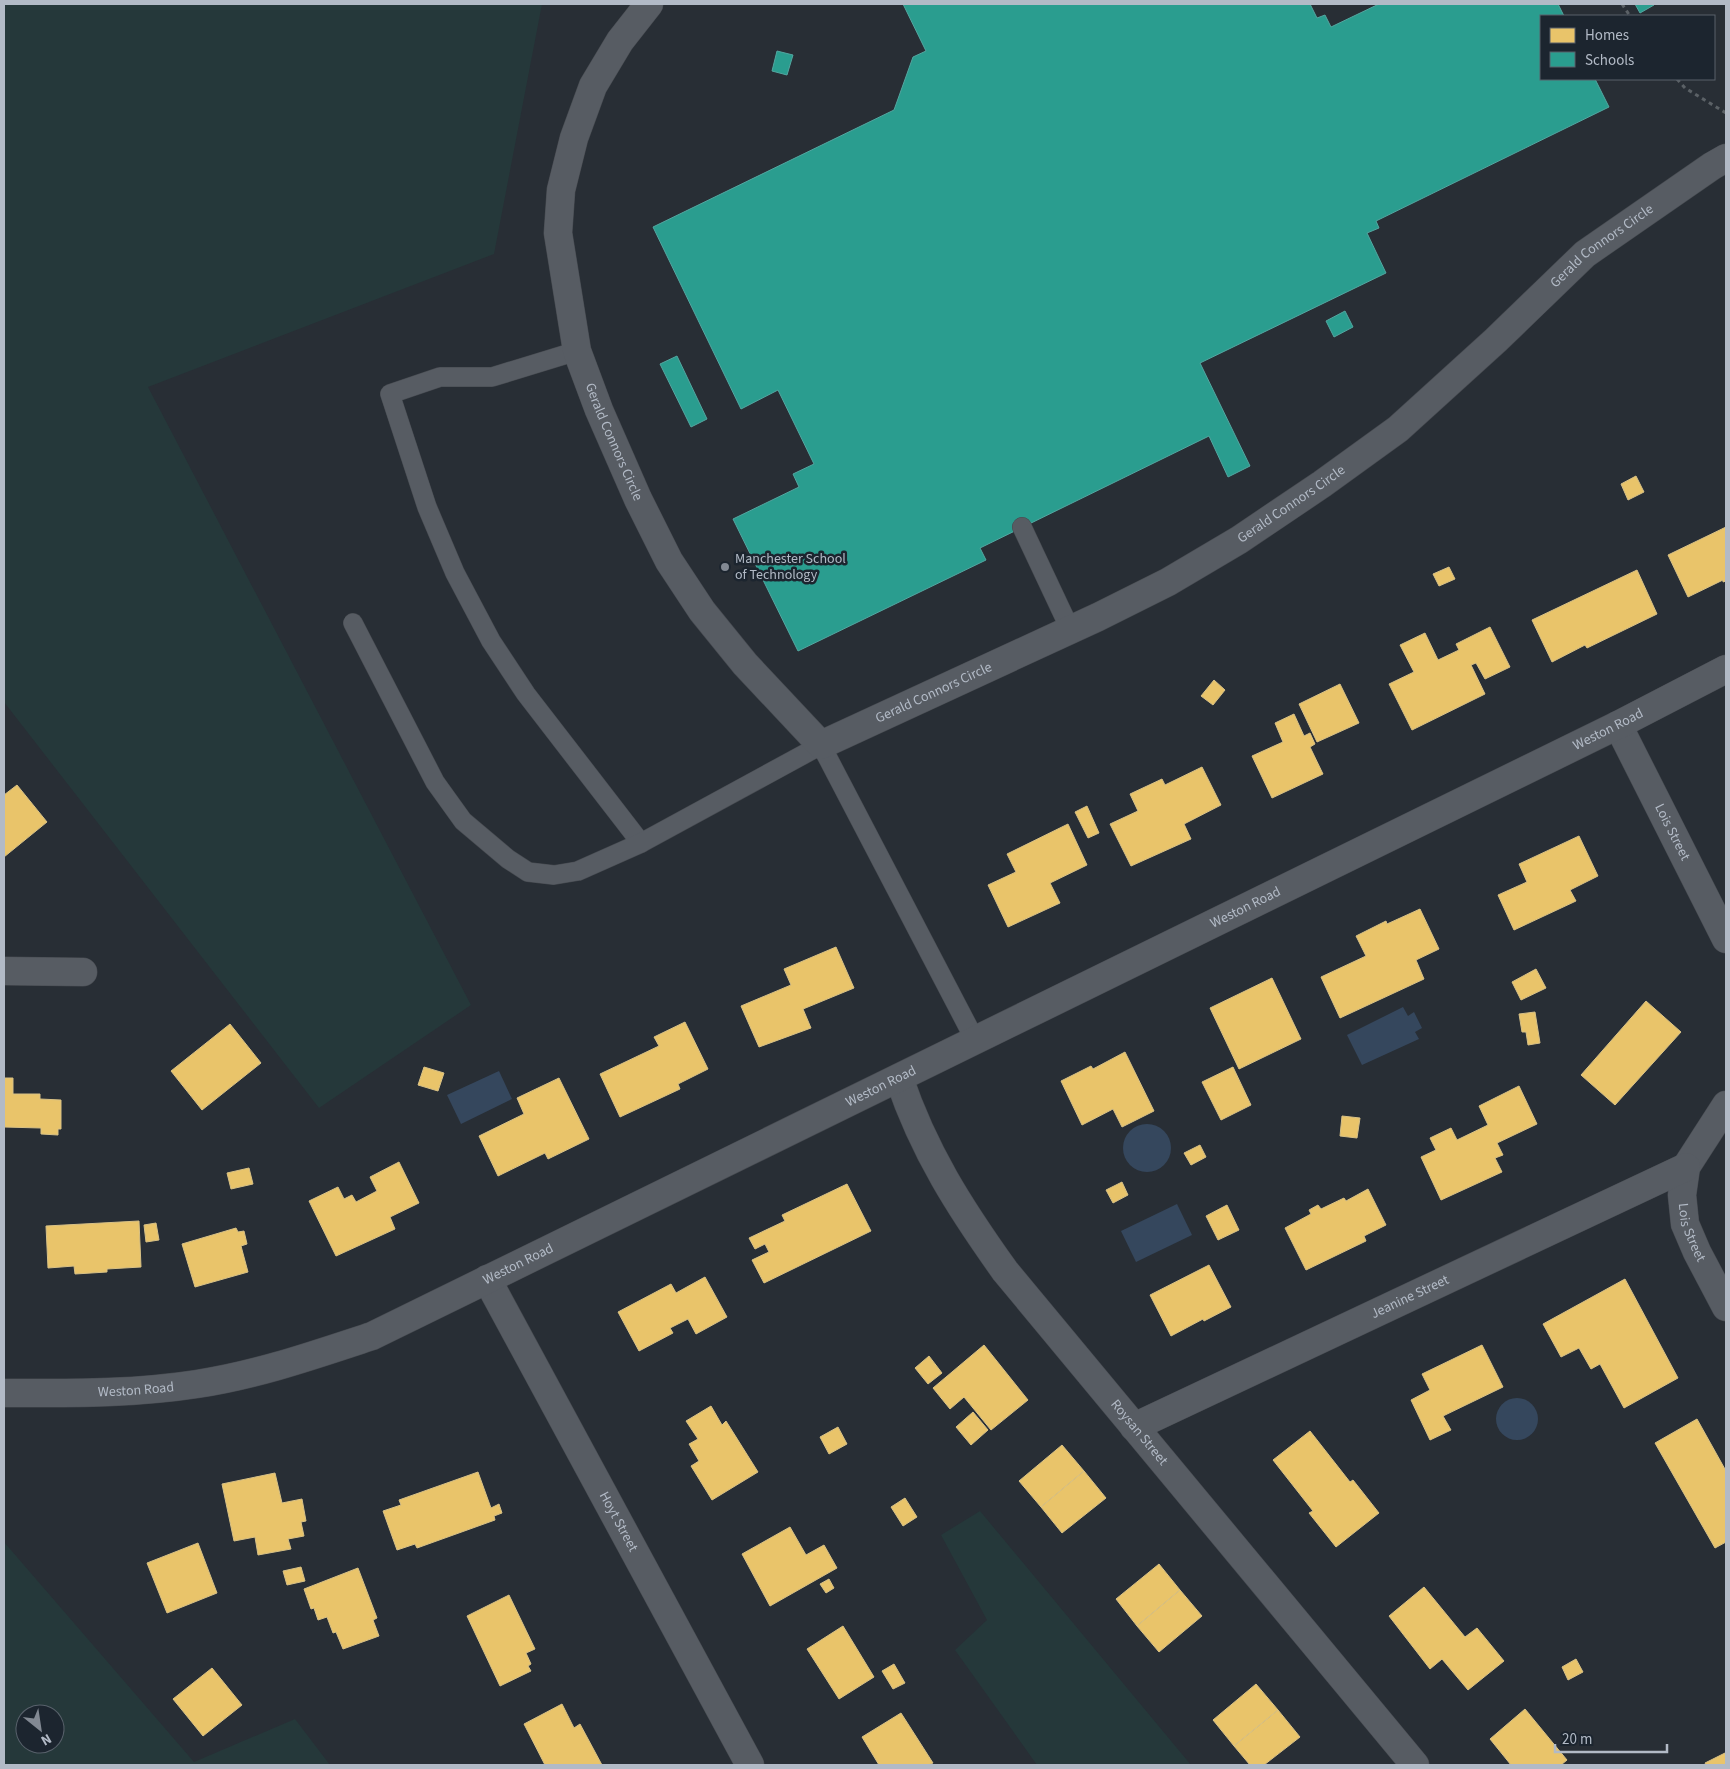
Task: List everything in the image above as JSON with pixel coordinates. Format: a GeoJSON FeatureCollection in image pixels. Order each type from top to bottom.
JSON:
{"type":"FeatureCollection","features":[{"type":"Feature","properties":{"kind":"street","name":"Gerald Connors Circle"},"geometry":{"type":"LineString","coordinates":[[649,4],[620,41],[593,86],[574,138],[561,190],[558,233],[577,351],[599,410],[638,499],[669,561],[702,611],[745,664],[822,746],[1168,582],[1239,540],[1322,484],[1398,429],[1496,340],[1585,254],[1726,158]]}},
{"type":"Feature","properties":{"kind":"street","name":"Weston Road"},"geometry":{"type":"LineString","coordinates":[[4,1394],[111,1392],[197,1384],[284,1365],[372,1336],[1618,725],[1726,669]]}},
{"type":"Feature","properties":{"kind":"street","name":"Lois Street"},"geometry":{"type":"LineString","coordinates":[[1618,725],[1726,939]]}},
{"type":"Feature","properties":{"kind":"street"},"geometry":{"type":"LineString","coordinates":[[4,971],[83,972]]}},
{"type":"Feature","properties":{"kind":"street","name":"Roysan Street"},"geometry":{"type":"LineString","coordinates":[[899,1078],[923,1141],[953,1195],[1005,1271],[1415,1765]]}},
{"type":"Feature","properties":{"kind":"street","name":"Lois Street"},"geometry":{"type":"LineString","coordinates":[[1726,1104],[1686,1167],[1682,1195],[1685,1224],[1697,1252],[1726,1307]]}},
{"type":"Feature","properties":{"kind":"street","name":"Jeanine Street"},"geometry":{"type":"LineString","coordinates":[[1134,1426],[1686,1167]]}},
{"type":"Feature","properties":{"kind":"street","name":"Hoyt Street"},"geometry":{"type":"LineString","coordinates":[[487,1279],[750,1765]]}},
{"type":"Feature","properties":{"kind":"lane"},"geometry":{"type":"LineString","coordinates":[[577,351],[492,377],[440,377],[390,394],[427,507],[455,573],[492,641],[526,694],[641,843]]}},
{"type":"Feature","properties":{"kind":"lane"},"geometry":{"type":"LineString","coordinates":[[1022,527],[1070,629]]}},
{"type":"Feature","properties":{"kind":"lane"},"geometry":{"type":"LineString","coordinates":[[353,623],[435,782],[464,821],[508,859],[528,872],[554,875],[578,872],[641,843],[822,746],[975,1040]]}},
{"type":"Feature","properties":{"kind":"path"},"geometry":{"type":"LineString","coordinates":[[1622,4],[1629,15]]}},
{"type":"Feature","properties":{"kind":"path"},"geometry":{"type":"LineString","coordinates":[[1677,80],[1685,88],[1726,113]]}},
{"type":"Feature","properties":{"kind":"shaded area"},"geometry":{"type":"Polygon","coordinates":[[[4,4],[542,4],[494,254],[148,387],[471,1005],[319,1108],[4,702],[4,4]]]}},
{"type":"Feature","properties":{"kind":"shaded area"},"geometry":{"type":"Polygon","coordinates":[[[980,1511],[1191,1765],[1037,1765],[955,1650],[987,1620],[941,1535],[980,1511]]]}},
{"type":"Feature","properties":{"kind":"shaded area"},"geometry":{"type":"Polygon","coordinates":[[[4,1542],[194,1762],[295,1719],[330,1765],[4,1765],[4,1542]]]}},
{"type":"Feature","properties":{"kind":"water"},"geometry":{"type":"Polygon","coordinates":[[[1403,1007],[1408,1016],[1414,1012],[1422,1028],[1415,1032],[1419,1039],[1362,1065],[1347,1035],[1403,1007]]]}},
{"type":"Feature","properties":{"kind":"water"},"geometry":{"type":"Polygon","coordinates":[[[499,1071],[512,1099],[461,1124],[447,1095],[499,1071]]]}},
{"type":"Feature","properties":{"kind":"water"},"geometry":{"type":"Polygon","coordinates":[[[1142,1124],[1152,1124],[1164,1131],[1171,1143],[1171,1153],[1164,1165],[1152,1172],[1142,1172],[1134,1168],[1127,1161],[1123,1153],[1123,1143],[1127,1135],[1134,1128],[1142,1124]]]}},
{"type":"Feature","properties":{"kind":"water"},"geometry":{"type":"Polygon","coordinates":[[[1177,1204],[1192,1235],[1136,1262],[1121,1231],[1177,1204]]]}},
{"type":"Feature","properties":{"kind":"water"},"geometry":{"type":"Polygon","coordinates":[[[1513,1398],[1521,1398],[1532,1404],[1538,1419],[1532,1434],[1521,1440],[1513,1440],[1502,1434],[1496,1423],[1496,1415],[1502,1404],[1513,1398]]]}},
{"type":"Feature","properties":{"kind":"building: Homes"},"geometry":{"type":"Polygon","coordinates":[[[1636,476],[1644,492],[1628,500],[1621,484],[1636,476]]]}},
{"type":"Feature","properties":{"kind":"building: Homes"},"geometry":{"type":"Polygon","coordinates":[[[1726,527],[1726,581],[1723,582],[1723,580],[1688,597],[1668,555],[1726,527]]]}},
{"type":"Feature","properties":{"kind":"building: Homes"},"geometry":{"type":"Polygon","coordinates":[[[1449,567],[1455,579],[1439,586],[1433,574],[1449,567]]]}},
{"type":"Feature","properties":{"kind":"building: Homes"},"geometry":{"type":"Polygon","coordinates":[[[1637,570],[1657,614],[1587,648],[1585,645],[1552,662],[1532,620],[1637,570]]]}},
{"type":"Feature","properties":{"kind":"building: Homes"},"geometry":{"type":"Polygon","coordinates":[[[1490,627],[1510,667],[1485,679],[1476,663],[1471,665],[1485,694],[1412,730],[1389,684],[1414,672],[1400,645],[1425,633],[1438,660],[1459,650],[1456,644],[1490,627]]]}},
{"type":"Feature","properties":{"kind":"building: Homes"},"geometry":{"type":"Polygon","coordinates":[[[1214,680],[1225,690],[1213,705],[1201,696],[1214,680]]]}},
{"type":"Feature","properties":{"kind":"building: Homes"},"geometry":{"type":"Polygon","coordinates":[[[1340,684],[1359,723],[1317,742],[1299,704],[1340,684]]]}},
{"type":"Feature","properties":{"kind":"building: Homes"},"geometry":{"type":"Polygon","coordinates":[[[1294,714],[1304,736],[1310,733],[1315,744],[1310,747],[1323,774],[1272,798],[1252,756],[1283,742],[1275,723],[1294,714]]]}},
{"type":"Feature","properties":{"kind":"building: Homes"},"geometry":{"type":"Polygon","coordinates":[[[1202,767],[1221,805],[1184,824],[1191,839],[1131,866],[1110,824],[1138,811],[1130,794],[1162,779],[1165,785],[1202,767]]]}},
{"type":"Feature","properties":{"kind":"building: Homes"},"geometry":{"type":"Polygon","coordinates":[[[17,785],[47,822],[4,857],[4,795],[17,785]]]}},
{"type":"Feature","properties":{"kind":"building: Homes"},"geometry":{"type":"Polygon","coordinates":[[[1087,806],[1099,833],[1088,838],[1075,812],[1087,806]]]}},
{"type":"Feature","properties":{"kind":"building: Homes"},"geometry":{"type":"Polygon","coordinates":[[[1068,824],[1087,865],[1050,883],[1060,903],[1008,927],[988,885],[1016,872],[1007,854],[1068,824]]]}},
{"type":"Feature","properties":{"kind":"building: Homes"},"geometry":{"type":"Polygon","coordinates":[[[1579,836],[1598,876],[1570,890],[1576,901],[1514,930],[1498,895],[1527,882],[1519,864],[1579,836]]]}},
{"type":"Feature","properties":{"kind":"building: Homes"},"geometry":{"type":"Polygon","coordinates":[[[1420,909],[1439,949],[1416,960],[1424,979],[1340,1018],[1321,977],[1366,956],[1356,936],[1386,921],[1387,924],[1420,909]]]}},
{"type":"Feature","properties":{"kind":"building: Homes"},"geometry":{"type":"Polygon","coordinates":[[[836,947],[854,988],[803,1009],[811,1028],[759,1047],[741,1006],[791,985],[784,969],[836,947]]]}},
{"type":"Feature","properties":{"kind":"building: Homes"},"geometry":{"type":"Polygon","coordinates":[[[1536,969],[1546,988],[1521,1000],[1512,982],[1536,969]]]}},
{"type":"Feature","properties":{"kind":"building: Homes"},"geometry":{"type":"Polygon","coordinates":[[[1272,978],[1301,1039],[1239,1069],[1210,1008],[1272,978]]]}},
{"type":"Feature","properties":{"kind":"building: Homes"},"geometry":{"type":"Polygon","coordinates":[[[1646,1001],[1681,1032],[1615,1105],[1581,1075],[1646,1001]]]}},
{"type":"Feature","properties":{"kind":"building: Homes"},"geometry":{"type":"Polygon","coordinates":[[[1535,1012],[1540,1043],[1528,1045],[1526,1032],[1522,1032],[1519,1014],[1535,1012]]]}},
{"type":"Feature","properties":{"kind":"building: Homes"},"geometry":{"type":"Polygon","coordinates":[[[685,1022],[708,1069],[678,1084],[680,1089],[620,1117],[600,1074],[659,1046],[654,1037],[685,1022]]]}},
{"type":"Feature","properties":{"kind":"building: Homes"},"geometry":{"type":"Polygon","coordinates":[[[230,1024],[261,1063],[202,1110],[171,1071],[230,1024]]]}},
{"type":"Feature","properties":{"kind":"building: Homes"},"geometry":{"type":"Polygon","coordinates":[[[1125,1052],[1154,1111],[1122,1127],[1113,1109],[1082,1125],[1061,1081],[1091,1066],[1093,1069],[1125,1052]]]}},
{"type":"Feature","properties":{"kind":"building: Homes"},"geometry":{"type":"Polygon","coordinates":[[[424,1067],[444,1073],[438,1091],[418,1085],[424,1067]]]}},
{"type":"Feature","properties":{"kind":"building: Homes"},"geometry":{"type":"Polygon","coordinates":[[[1233,1067],[1251,1105],[1221,1120],[1202,1082],[1233,1067]]]}},
{"type":"Feature","properties":{"kind":"building: Homes"},"geometry":{"type":"Polygon","coordinates":[[[4,1078],[13,1078],[13,1094],[40,1094],[40,1099],[61,1100],[61,1129],[58,1129],[58,1135],[41,1134],[41,1128],[4,1127],[4,1078]]]}},
{"type":"Feature","properties":{"kind":"building: Homes"},"geometry":{"type":"Polygon","coordinates":[[[559,1078],[589,1139],[548,1159],[545,1153],[498,1176],[479,1136],[524,1114],[517,1098],[559,1078]]]}},
{"type":"Feature","properties":{"kind":"building: Homes"},"geometry":{"type":"Polygon","coordinates":[[[1519,1086],[1537,1124],[1497,1143],[1503,1155],[1495,1158],[1502,1172],[1441,1200],[1421,1157],[1436,1150],[1430,1138],[1451,1128],[1457,1140],[1488,1125],[1479,1106],[1519,1086]]]}},
{"type":"Feature","properties":{"kind":"building: Homes"},"geometry":{"type":"Polygon","coordinates":[[[1342,1116],[1360,1118],[1357,1138],[1340,1136],[1342,1116]]]}},
{"type":"Feature","properties":{"kind":"building: Homes"},"geometry":{"type":"Polygon","coordinates":[[[1200,1145],[1206,1157],[1191,1165],[1184,1153],[1200,1145]]]}},
{"type":"Feature","properties":{"kind":"building: Homes"},"geometry":{"type":"Polygon","coordinates":[[[399,1162],[419,1203],[390,1217],[395,1229],[336,1256],[309,1201],[338,1187],[344,1199],[352,1195],[356,1202],[377,1191],[370,1177],[399,1162]]]}},
{"type":"Feature","properties":{"kind":"building: Homes"},"geometry":{"type":"Polygon","coordinates":[[[249,1168],[253,1184],[231,1189],[227,1173],[249,1168]]]}},
{"type":"Feature","properties":{"kind":"building: Homes"},"geometry":{"type":"Polygon","coordinates":[[[1122,1182],[1128,1195],[1113,1203],[1106,1190],[1122,1182]]]}},
{"type":"Feature","properties":{"kind":"building: Homes"},"geometry":{"type":"Polygon","coordinates":[[[847,1184],[871,1231],[764,1283],[752,1260],[769,1252],[765,1244],[755,1249],[749,1238],[785,1221],[782,1215],[847,1184]]]}},
{"type":"Feature","properties":{"kind":"building: Homes"},"geometry":{"type":"Polygon","coordinates":[[[1368,1189],[1386,1225],[1364,1236],[1366,1241],[1306,1270],[1285,1228],[1311,1214],[1309,1210],[1318,1205],[1321,1209],[1344,1198],[1346,1201],[1368,1189]]]}},
{"type":"Feature","properties":{"kind":"building: Homes"},"geometry":{"type":"Polygon","coordinates":[[[1227,1205],[1239,1230],[1218,1240],[1206,1216],[1227,1205]]]}},
{"type":"Feature","properties":{"kind":"building: Homes"},"geometry":{"type":"Polygon","coordinates":[[[139,1221],[141,1267],[107,1269],[107,1272],[75,1274],[74,1266],[48,1268],[46,1226],[139,1221]]]}},
{"type":"Feature","properties":{"kind":"building: Homes"},"geometry":{"type":"Polygon","coordinates":[[[156,1223],[159,1240],[146,1242],[144,1225],[156,1223]]]}},
{"type":"Feature","properties":{"kind":"building: Homes"},"geometry":{"type":"Polygon","coordinates":[[[236,1228],[238,1232],[244,1231],[247,1244],[241,1246],[248,1272],[195,1287],[182,1244],[236,1228]]]}},
{"type":"Feature","properties":{"kind":"building: Homes"},"geometry":{"type":"Polygon","coordinates":[[[1209,1265],[1231,1307],[1171,1336],[1150,1295],[1209,1265]]]}},
{"type":"Feature","properties":{"kind":"building: Homes"},"geometry":{"type":"Polygon","coordinates":[[[705,1277],[727,1317],[696,1334],[688,1319],[670,1328],[673,1333],[639,1351],[618,1312],[671,1284],[676,1293],[705,1277]]]}},
{"type":"Feature","properties":{"kind":"building: Homes"},"geometry":{"type":"Polygon","coordinates":[[[1625,1279],[1678,1378],[1624,1408],[1600,1364],[1591,1369],[1579,1348],[1561,1357],[1543,1324],[1625,1279]]]}},
{"type":"Feature","properties":{"kind":"building: Homes"},"geometry":{"type":"Polygon","coordinates":[[[984,1345],[1028,1400],[991,1430],[964,1397],[950,1409],[933,1388],[984,1345]]]}},
{"type":"Feature","properties":{"kind":"building: Homes"},"geometry":{"type":"Polygon","coordinates":[[[1482,1345],[1503,1387],[1443,1416],[1451,1430],[1430,1440],[1411,1400],[1430,1390],[1422,1374],[1482,1345]]]}},
{"type":"Feature","properties":{"kind":"building: Homes"},"geometry":{"type":"Polygon","coordinates":[[[929,1356],[942,1373],[928,1384],[915,1368],[929,1356]]]}},
{"type":"Feature","properties":{"kind":"building: Homes"},"geometry":{"type":"Polygon","coordinates":[[[711,1406],[722,1425],[726,1421],[758,1472],[712,1500],[691,1466],[699,1461],[689,1444],[698,1439],[686,1421],[711,1406]]]}},
{"type":"Feature","properties":{"kind":"building: Homes"},"geometry":{"type":"Polygon","coordinates":[[[973,1412],[988,1430],[971,1445],[956,1427],[973,1412]]]}},
{"type":"Feature","properties":{"kind":"building: Homes"},"geometry":{"type":"Polygon","coordinates":[[[1697,1419],[1726,1471],[1726,1542],[1715,1548],[1655,1443],[1697,1419]]]}},
{"type":"Feature","properties":{"kind":"building: Homes"},"geometry":{"type":"Polygon","coordinates":[[[838,1427],[847,1444],[829,1454],[820,1437],[838,1427]]]}},
{"type":"Feature","properties":{"kind":"building: Homes"},"geometry":{"type":"Polygon","coordinates":[[[1310,1431],[1350,1482],[1353,1480],[1379,1513],[1336,1547],[1309,1513],[1313,1511],[1273,1460],[1310,1431]]]}},
{"type":"Feature","properties":{"kind":"building: Homes"},"geometry":{"type":"Polygon","coordinates":[[[1062,1445],[1084,1471],[1041,1507],[1019,1481],[1062,1445]]]}},
{"type":"Feature","properties":{"kind":"building: Homes"},"geometry":{"type":"Polygon","coordinates":[[[1084,1471],[1106,1498],[1062,1533],[1041,1507],[1084,1471]]]}},
{"type":"Feature","properties":{"kind":"building: Homes"},"geometry":{"type":"Polygon","coordinates":[[[478,1472],[491,1508],[499,1504],[502,1513],[494,1516],[495,1520],[417,1548],[415,1544],[397,1550],[383,1511],[401,1505],[399,1500],[478,1472]]]}},
{"type":"Feature","properties":{"kind":"building: Homes"},"geometry":{"type":"Polygon","coordinates":[[[275,1473],[282,1503],[302,1499],[306,1521],[301,1522],[304,1536],[288,1539],[291,1549],[258,1555],[255,1537],[234,1541],[222,1484],[275,1473]]]}},
{"type":"Feature","properties":{"kind":"building: Homes"},"geometry":{"type":"Polygon","coordinates":[[[905,1498],[917,1517],[903,1526],[891,1507],[905,1498]]]}},
{"type":"Feature","properties":{"kind":"building: Homes"},"geometry":{"type":"Polygon","coordinates":[[[790,1527],[806,1555],[824,1545],[837,1568],[770,1606],[742,1554],[790,1527]]]}},
{"type":"Feature","properties":{"kind":"building: Homes"},"geometry":{"type":"Polygon","coordinates":[[[198,1543],[217,1593],[167,1613],[147,1563],[198,1543]]]}},
{"type":"Feature","properties":{"kind":"building: Homes"},"geometry":{"type":"Polygon","coordinates":[[[1159,1564],[1180,1590],[1137,1626],[1116,1599],[1159,1564]]]}},
{"type":"Feature","properties":{"kind":"building: Homes"},"geometry":{"type":"Polygon","coordinates":[[[301,1567],[305,1581],[287,1585],[283,1571],[301,1567]]]}},
{"type":"Feature","properties":{"kind":"building: Homes"},"geometry":{"type":"Polygon","coordinates":[[[358,1568],[377,1618],[373,1620],[379,1636],[343,1649],[336,1632],[333,1633],[327,1617],[318,1620],[314,1608],[311,1609],[304,1589],[358,1568]]]}},
{"type":"Feature","properties":{"kind":"building: Homes"},"geometry":{"type":"Polygon","coordinates":[[[829,1579],[834,1588],[826,1593],[820,1584],[829,1579]]]}},
{"type":"Feature","properties":{"kind":"building: Homes"},"geometry":{"type":"Polygon","coordinates":[[[1424,1587],[1465,1637],[1477,1628],[1504,1661],[1468,1690],[1442,1659],[1430,1669],[1389,1616],[1424,1587]]]}},
{"type":"Feature","properties":{"kind":"building: Homes"},"geometry":{"type":"Polygon","coordinates":[[[1180,1590],[1202,1616],[1159,1652],[1137,1626],[1180,1590]]]}},
{"type":"Feature","properties":{"kind":"building: Homes"},"geometry":{"type":"Polygon","coordinates":[[[509,1595],[535,1649],[526,1653],[531,1664],[528,1666],[531,1671],[500,1686],[467,1616],[509,1595]]]}},
{"type":"Feature","properties":{"kind":"building: Homes"},"geometry":{"type":"Polygon","coordinates":[[[843,1626],[874,1677],[839,1699],[807,1649],[843,1626]]]}},
{"type":"Feature","properties":{"kind":"building: Homes"},"geometry":{"type":"Polygon","coordinates":[[[1576,1659],[1583,1672],[1568,1680],[1562,1667],[1576,1659]]]}},
{"type":"Feature","properties":{"kind":"building: Homes"},"geometry":{"type":"Polygon","coordinates":[[[894,1664],[905,1683],[893,1689],[882,1671],[894,1664]]]}},
{"type":"Feature","properties":{"kind":"building: Homes"},"geometry":{"type":"Polygon","coordinates":[[[212,1668],[242,1705],[203,1736],[173,1699],[212,1668]]]}},
{"type":"Feature","properties":{"kind":"building: Homes"},"geometry":{"type":"Polygon","coordinates":[[[1256,1684],[1278,1710],[1234,1746],[1213,1720],[1256,1684]]]}},
{"type":"Feature","properties":{"kind":"building: Homes"},"geometry":{"type":"Polygon","coordinates":[[[562,1704],[574,1728],[580,1724],[602,1765],[545,1765],[524,1724],[562,1704]]]}},
{"type":"Feature","properties":{"kind":"building: Homes"},"geometry":{"type":"Polygon","coordinates":[[[1525,1709],[1567,1760],[1561,1765],[1511,1765],[1490,1739],[1525,1709]]]}},
{"type":"Feature","properties":{"kind":"building: Homes"},"geometry":{"type":"Polygon","coordinates":[[[1278,1710],[1300,1737],[1264,1765],[1250,1765],[1234,1746],[1278,1710]]]}},
{"type":"Feature","properties":{"kind":"building: Homes"},"geometry":{"type":"Polygon","coordinates":[[[901,1713],[933,1763],[928,1765],[879,1765],[862,1737],[901,1713]]]}},
{"type":"Feature","properties":{"kind":"building: Homes"},"geometry":{"type":"Polygon","coordinates":[[[1725,1753],[1726,1765],[1706,1765],[1705,1763],[1725,1753]]]}},
{"type":"Feature","properties":{"kind":"building: Schools"},"geometry":{"type":"Polygon","coordinates":[[[903,4],[1310,4],[1317,18],[1325,15],[1331,27],[1379,4],[1558,4],[1564,15],[1540,15],[1540,80],[1596,80],[1609,107],[1376,221],[1379,228],[1367,233],[1386,273],[1200,363],[1250,466],[1228,477],[1209,436],[980,548],[986,560],[798,651],[733,519],[799,487],[793,474],[814,464],[778,390],[741,409],[653,227],[894,110],[913,57],[926,51],[903,4]]]}},
{"type":"Feature","properties":{"kind":"building: Schools"},"geometry":{"type":"Polygon","coordinates":[[[1635,4],[1654,4],[1654,5],[1640,13],[1635,4]]]}},
{"type":"Feature","properties":{"kind":"building: Schools"},"geometry":{"type":"Polygon","coordinates":[[[777,51],[793,55],[787,75],[772,71],[777,51]]]}},
{"type":"Feature","properties":{"kind":"building: Schools"},"geometry":{"type":"Polygon","coordinates":[[[1345,311],[1353,327],[1334,337],[1326,321],[1345,311]]]}},
{"type":"Feature","properties":{"kind":"building: Schools"},"geometry":{"type":"Polygon","coordinates":[[[677,356],[707,419],[691,427],[660,364],[677,356]]]}},
{"type":"Feature","properties":{"kind":"place","name":"Manchester School of Technology"},"geometry":{"type":"Point","coordinates":[725,567]}}]}
